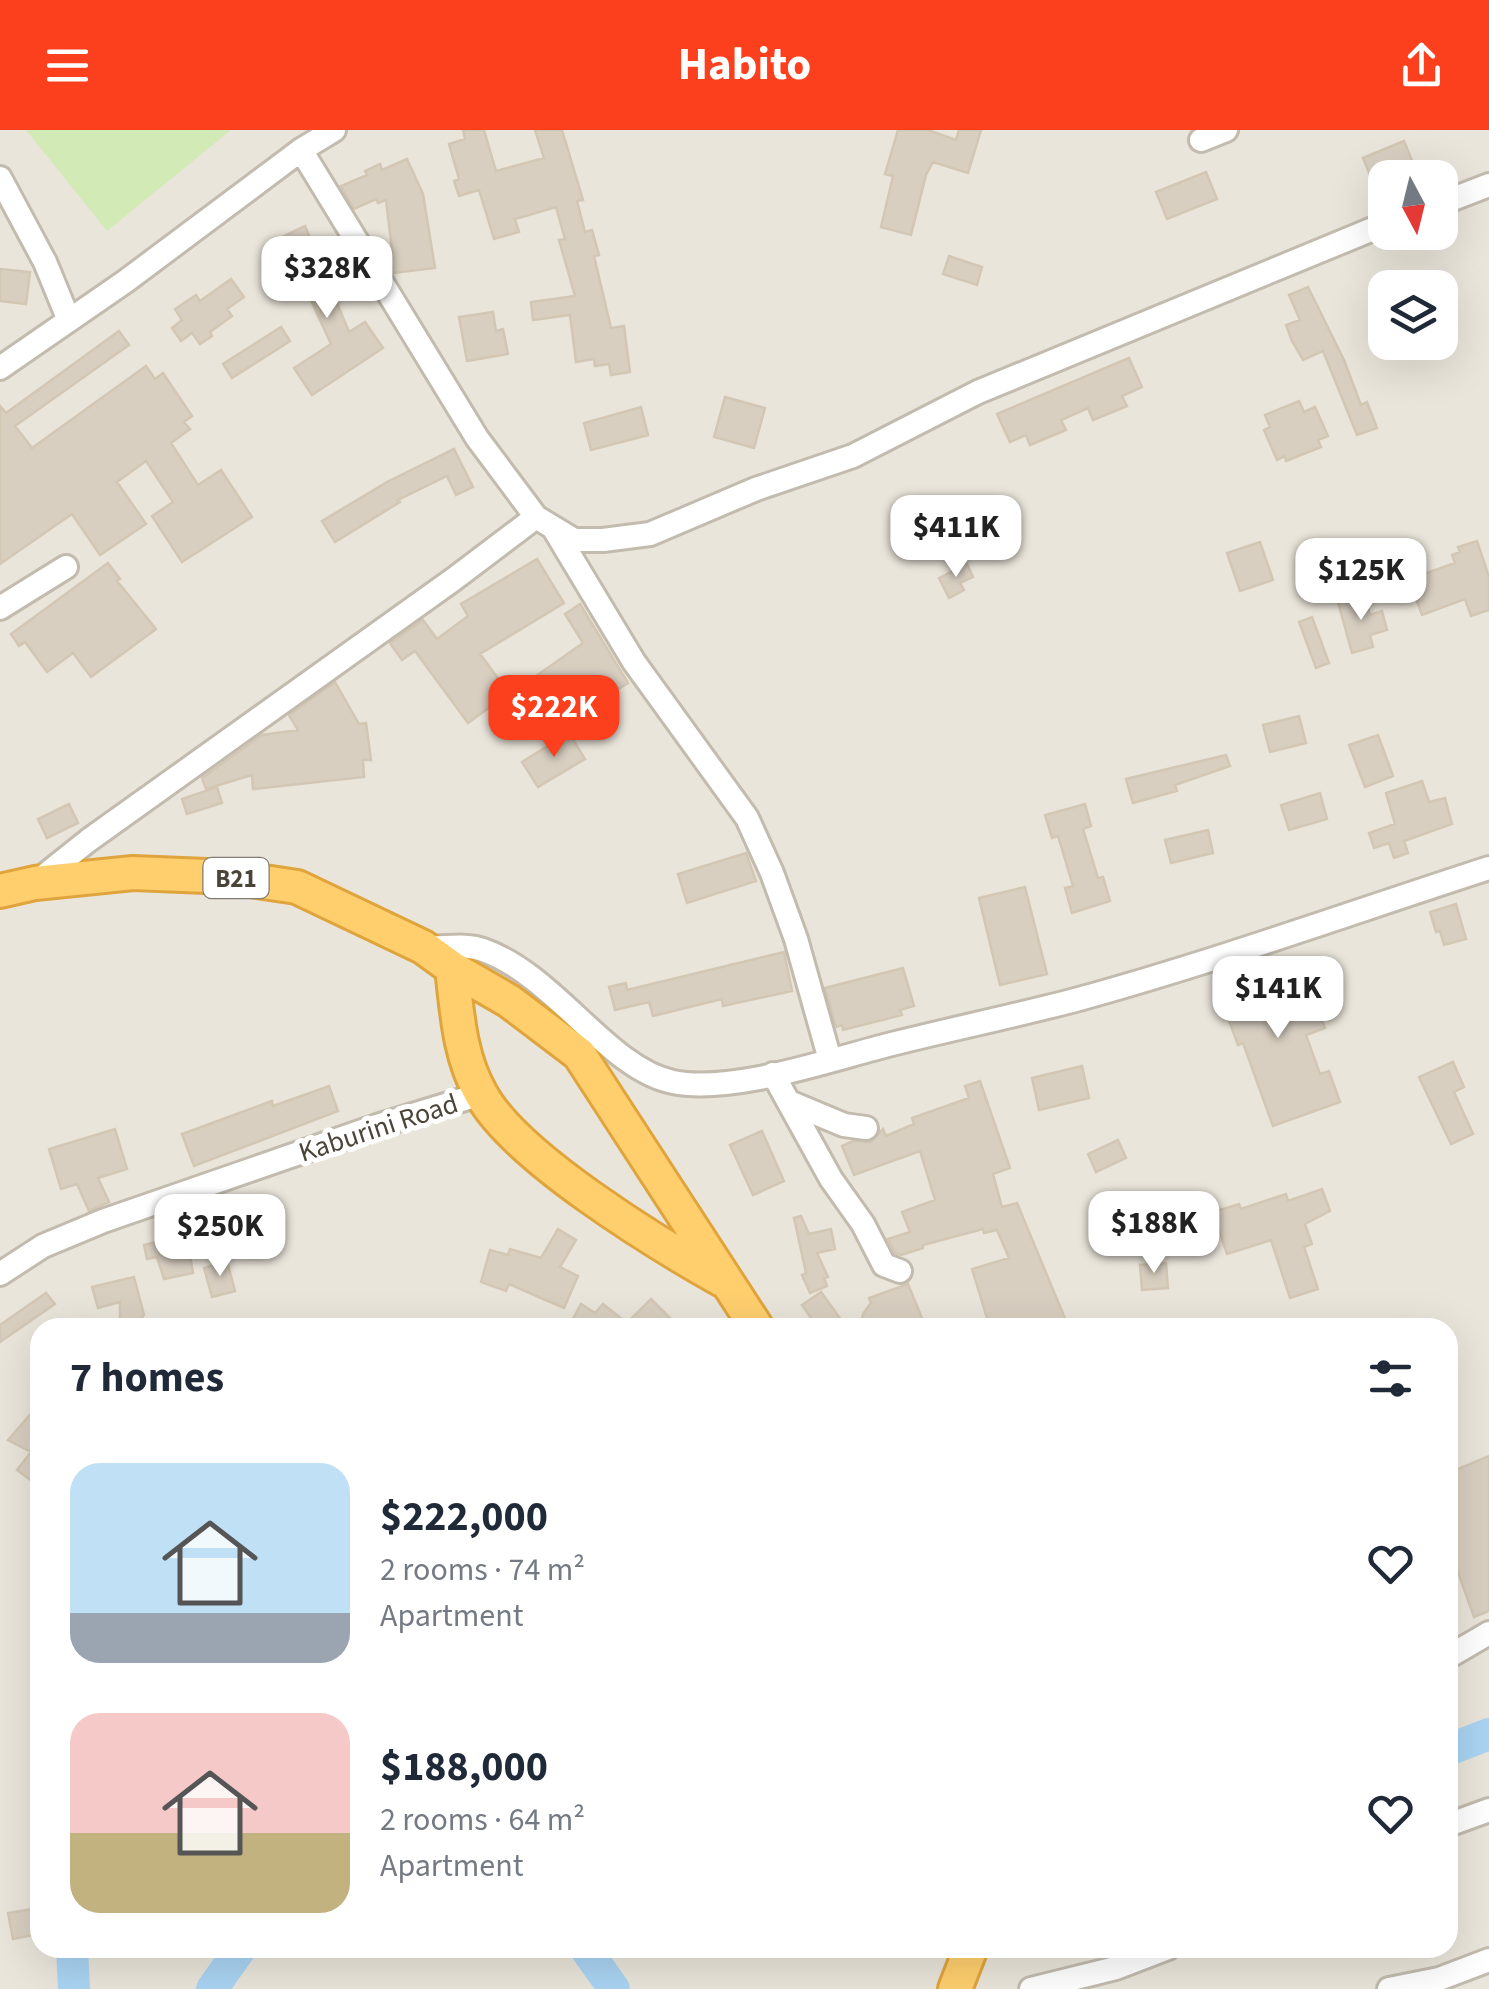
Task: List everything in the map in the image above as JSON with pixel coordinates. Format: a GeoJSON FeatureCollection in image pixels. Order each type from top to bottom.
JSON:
{"type":"FeatureCollection","features":[{"type":"Feature","properties":{"kind":"highway","name":"B21"},"geometry":{"type":"LineString","coordinates":[[0,891],[35,883],[133,873],[230,877],[298,887],[423,947],[509,1000],[579,1054],[751,1318]]}},
{"type":"Feature","properties":{"kind":"highway","name":"B21"},"geometry":{"type":"LineString","coordinates":[[452,968],[465,1058],[480,1094],[513,1134],[663,1247],[730,1284]]}},
{"type":"Feature","properties":{"kind":"highway"},"geometry":{"type":"LineString","coordinates":[[956,1989],[967,1958]]}},
{"type":"Feature","properties":{"kind":"street"},"geometry":{"type":"LineString","coordinates":[[0,368],[334,130]]}},
{"type":"Feature","properties":{"kind":"street"},"geometry":{"type":"LineString","coordinates":[[1201,140],[1226,130]]}},
{"type":"Feature","properties":{"kind":"street"},"geometry":{"type":"LineString","coordinates":[[301,150],[477,438],[545,523],[634,662],[747,818],[796,940],[830,1060]]}},
{"type":"Feature","properties":{"kind":"street"},"geometry":{"type":"LineString","coordinates":[[0,178],[45,262],[68,318]]}},
{"type":"Feature","properties":{"kind":"street"},"geometry":{"type":"LineString","coordinates":[[1458,197],[1489,185]]}},
{"type":"Feature","properties":{"kind":"street"},"geometry":{"type":"LineString","coordinates":[[545,523],[574,540],[650,534],[756,489],[853,456],[978,392],[1368,231]]}},
{"type":"Feature","properties":{"kind":"street"},"geometry":{"type":"LineString","coordinates":[[35,883],[89,840],[454,579],[545,523]]}},
{"type":"Feature","properties":{"kind":"street"},"geometry":{"type":"LineString","coordinates":[[0,608],[66,567]]}},
{"type":"Feature","properties":{"kind":"street"},"geometry":{"type":"LineString","coordinates":[[423,947],[477,948],[511,964],[558,997],[640,1070],[676,1083],[710,1084],[772,1074],[1079,998],[1489,868]]}},
{"type":"Feature","properties":{"kind":"street"},"geometry":{"type":"LineString","coordinates":[[772,1074],[884,1265],[900,1272]]}},
{"type":"Feature","properties":{"kind":"street","name":"Kaburini Road"},"geometry":{"type":"LineString","coordinates":[[0,1274],[43,1246],[103,1221],[480,1094]]}},
{"type":"Feature","properties":{"kind":"street"},"geometry":{"type":"LineString","coordinates":[[789,1102],[844,1125],[866,1128]]}},
{"type":"Feature","properties":{"kind":"street"},"geometry":{"type":"LineString","coordinates":[[1458,1651],[1489,1634]]}},
{"type":"Feature","properties":{"kind":"street"},"geometry":{"type":"LineString","coordinates":[[1458,1821],[1489,1810]]}},
{"type":"Feature","properties":{"kind":"street"},"geometry":{"type":"LineString","coordinates":[[1031,1989],[1142,1958]]}},
{"type":"Feature","properties":{"kind":"street"},"geometry":{"type":"LineString","coordinates":[[1389,1989],[1439,1979],[1489,1960]]}},
{"type":"Feature","properties":{"kind":"shaded area"},"geometry":{"type":"Polygon","coordinates":[[[0,130],[1489,130],[1489,1989],[0,1989],[0,130]]]}},
{"type":"Feature","properties":{"kind":"green space"},"geometry":{"type":"Polygon","coordinates":[[[26,130],[231,130],[107,231],[26,130]]]}},
{"type":"Feature","properties":{"kind":"building"},"geometry":{"type":"Polygon","coordinates":[[[463,130],[484,130],[496,171],[544,158],[535,130],[562,130],[583,200],[577,201],[585,232],[592,230],[599,255],[594,256],[611,328],[624,326],[630,372],[611,375],[609,364],[595,366],[594,359],[576,362],[570,315],[533,320],[531,302],[575,296],[559,240],[565,239],[556,207],[515,219],[519,232],[494,239],[479,190],[459,196],[454,181],[459,179],[449,144],[465,139],[463,130]]]}},
{"type":"Feature","properties":{"kind":"building"},"geometry":{"type":"Polygon","coordinates":[[[898,130],[928,130],[956,140],[959,130],[981,130],[968,173],[933,162],[911,235],[881,227],[893,176],[885,174],[898,130]]]}},
{"type":"Feature","properties":{"kind":"building"},"geometry":{"type":"Polygon","coordinates":[[[1404,141],[1412,160],[1368,160],[1368,170],[1363,158],[1404,141]]]}},
{"type":"Feature","properties":{"kind":"building"},"geometry":{"type":"Polygon","coordinates":[[[407,159],[423,194],[435,268],[394,273],[388,258],[393,258],[386,200],[378,203],[376,199],[354,209],[341,186],[367,175],[365,171],[380,164],[382,170],[407,159]]]}},
{"type":"Feature","properties":{"kind":"building"},"geometry":{"type":"Polygon","coordinates":[[[1206,172],[1217,199],[1167,219],[1156,192],[1206,172]]]}},
{"type":"Feature","properties":{"kind":"building"},"geometry":{"type":"Polygon","coordinates":[[[305,226],[349,332],[365,322],[383,348],[312,395],[294,368],[331,344],[282,237],[305,226]]]}},
{"type":"Feature","properties":{"kind":"building"},"geometry":{"type":"Polygon","coordinates":[[[949,256],[982,267],[977,285],[943,274],[949,256]]]}},
{"type":"Feature","properties":{"kind":"building"},"geometry":{"type":"Polygon","coordinates":[[[0,269],[30,272],[26,304],[0,301],[0,269]]]}},
{"type":"Feature","properties":{"kind":"building"},"geometry":{"type":"Polygon","coordinates":[[[231,279],[244,297],[227,309],[232,316],[200,344],[192,333],[181,341],[172,328],[182,320],[175,309],[196,295],[200,301],[231,279]]]}},
{"type":"Feature","properties":{"kind":"building"},"geometry":{"type":"Polygon","coordinates":[[[1308,287],[1361,405],[1367,402],[1377,428],[1357,435],[1323,351],[1303,360],[1292,341],[1286,325],[1300,320],[1289,295],[1308,287]]]}},
{"type":"Feature","properties":{"kind":"building"},"geometry":{"type":"Polygon","coordinates":[[[493,312],[496,331],[503,329],[508,354],[467,361],[459,317],[493,312]]]}},
{"type":"Feature","properties":{"kind":"building"},"geometry":{"type":"Polygon","coordinates":[[[281,327],[290,341],[232,378],[223,364],[281,327]]]}},
{"type":"Feature","properties":{"kind":"building"},"geometry":{"type":"Polygon","coordinates":[[[119,331],[129,345],[15,426],[32,448],[146,366],[155,379],[163,373],[192,416],[184,422],[190,429],[171,443],[198,485],[221,470],[252,517],[182,562],[152,516],[173,502],[146,461],[117,482],[146,524],[100,555],[72,514],[0,564],[0,406],[6,413],[119,331]]]}},
{"type":"Feature","properties":{"kind":"building"},"geometry":{"type":"Polygon","coordinates":[[[1129,358],[1142,387],[1122,396],[1127,406],[1093,420],[1088,408],[1061,420],[1066,430],[1030,445],[1026,435],[1010,442],[997,414],[1129,358]]]}},
{"type":"Feature","properties":{"kind":"building"},"geometry":{"type":"Polygon","coordinates":[[[725,397],[765,408],[754,448],[714,437],[725,397]]]}},
{"type":"Feature","properties":{"kind":"building"},"geometry":{"type":"Polygon","coordinates":[[[1299,401],[1304,412],[1315,407],[1328,436],[1318,440],[1321,447],[1286,461],[1285,456],[1277,460],[1264,430],[1270,427],[1265,415],[1299,401]]]}},
{"type":"Feature","properties":{"kind":"building"},"geometry":{"type":"Polygon","coordinates":[[[641,407],[648,435],[591,450],[584,423],[641,407]]]}},
{"type":"Feature","properties":{"kind":"building"},"geometry":{"type":"Polygon","coordinates":[[[454,449],[473,487],[456,495],[447,476],[398,500],[335,542],[322,521],[387,482],[454,449]]]}},
{"type":"Feature","properties":{"kind":"building"},"geometry":{"type":"Polygon","coordinates":[[[1477,541],[1489,577],[1489,610],[1471,616],[1465,599],[1422,615],[1415,596],[1424,593],[1418,576],[1455,563],[1452,555],[1460,552],[1458,547],[1477,541]]]}},
{"type":"Feature","properties":{"kind":"building"},"geometry":{"type":"Polygon","coordinates":[[[1260,542],[1273,580],[1240,591],[1227,553],[1260,542]]]}},
{"type":"Feature","properties":{"kind":"building"},"geometry":{"type":"Polygon","coordinates":[[[537,559],[564,603],[480,654],[509,693],[468,723],[415,651],[402,660],[390,643],[423,620],[437,639],[468,616],[461,604],[537,559]]]}},
{"type":"Feature","properties":{"kind":"building"},"geometry":{"type":"Polygon","coordinates":[[[108,563],[120,579],[117,581],[156,629],[91,677],[73,653],[47,672],[25,642],[19,646],[11,634],[108,563]]]}},
{"type":"Feature","properties":{"kind":"building"},"geometry":{"type":"Polygon","coordinates":[[[967,564],[973,577],[960,583],[964,590],[949,598],[939,578],[967,564]]]}},
{"type":"Feature","properties":{"kind":"building"},"geometry":{"type":"Polygon","coordinates":[[[1364,595],[1370,615],[1382,611],[1387,630],[1370,635],[1373,647],[1352,653],[1338,602],[1364,595]]]}},
{"type":"Feature","properties":{"kind":"building"},"geometry":{"type":"Polygon","coordinates":[[[580,604],[628,683],[573,717],[560,696],[524,719],[509,695],[583,643],[565,614],[580,604]]]}},
{"type":"Feature","properties":{"kind":"building"},"geometry":{"type":"Polygon","coordinates":[[[1312,617],[1329,663],[1316,668],[1299,622],[1312,617]]]}},
{"type":"Feature","properties":{"kind":"building"},"geometry":{"type":"Polygon","coordinates":[[[335,682],[359,724],[366,723],[371,760],[363,760],[364,777],[253,789],[252,775],[206,789],[202,778],[262,735],[298,730],[289,715],[335,682]]]}},
{"type":"Feature","properties":{"kind":"building"},"geometry":{"type":"Polygon","coordinates":[[[1299,716],[1306,743],[1270,752],[1263,725],[1299,716]]]}},
{"type":"Feature","properties":{"kind":"building"},"geometry":{"type":"Polygon","coordinates":[[[569,733],[585,759],[538,787],[522,762],[569,733]]]}},
{"type":"Feature","properties":{"kind":"building"},"geometry":{"type":"Polygon","coordinates":[[[1378,735],[1393,776],[1365,787],[1349,745],[1378,735]]]}},
{"type":"Feature","properties":{"kind":"building"},"geometry":{"type":"Polygon","coordinates":[[[1226,755],[1230,766],[1175,785],[1177,791],[1133,803],[1126,779],[1226,755]]]}},
{"type":"Feature","properties":{"kind":"building"},"geometry":{"type":"Polygon","coordinates":[[[1422,781],[1429,802],[1445,798],[1452,824],[1404,841],[1408,853],[1394,858],[1389,843],[1374,848],[1369,833],[1395,824],[1386,793],[1422,781]]]}},
{"type":"Feature","properties":{"kind":"building"},"geometry":{"type":"Polygon","coordinates":[[[217,787],[222,803],[187,814],[182,799],[217,787]]]}},
{"type":"Feature","properties":{"kind":"building"},"geometry":{"type":"Polygon","coordinates":[[[1320,793],[1327,819],[1289,830],[1281,805],[1320,793]]]}},
{"type":"Feature","properties":{"kind":"building"},"geometry":{"type":"Polygon","coordinates":[[[69,804],[78,823],[47,838],[38,819],[69,804]]]}},
{"type":"Feature","properties":{"kind":"building"},"geometry":{"type":"Polygon","coordinates":[[[1085,804],[1091,826],[1083,829],[1098,878],[1103,877],[1110,901],[1072,913],[1065,888],[1073,886],[1058,836],[1052,838],[1045,815],[1085,804]]]}},
{"type":"Feature","properties":{"kind":"building"},"geometry":{"type":"Polygon","coordinates":[[[1208,830],[1213,853],[1171,863],[1165,840],[1208,830]]]}},
{"type":"Feature","properties":{"kind":"building"},"geometry":{"type":"Polygon","coordinates":[[[746,853],[756,881],[687,903],[678,874],[746,853]]]}},
{"type":"Feature","properties":{"kind":"building"},"geometry":{"type":"Polygon","coordinates":[[[1025,887],[1047,974],[1000,985],[979,898],[1025,887]]]}},
{"type":"Feature","properties":{"kind":"building"},"geometry":{"type":"Polygon","coordinates":[[[1456,904],[1466,939],[1444,945],[1430,912],[1456,904]]]}},
{"type":"Feature","properties":{"kind":"building"},"geometry":{"type":"Polygon","coordinates":[[[784,952],[792,991],[723,1006],[722,999],[653,1016],[649,1002],[615,1010],[609,987],[626,983],[627,990],[784,952]]]}},
{"type":"Feature","properties":{"kind":"building"},"geometry":{"type":"Polygon","coordinates":[[[1275,964],[1317,1008],[1325,1028],[1306,1035],[1320,1074],[1329,1071],[1340,1102],[1273,1126],[1243,1043],[1238,1045],[1213,977],[1247,965],[1253,984],[1275,964]]]}},
{"type":"Feature","properties":{"kind":"building"},"geometry":{"type":"Polygon","coordinates":[[[903,968],[914,1006],[900,1010],[902,1015],[843,1030],[842,1025],[836,1027],[825,988],[903,968]]]}},
{"type":"Feature","properties":{"kind":"building"},"geometry":{"type":"Polygon","coordinates":[[[1453,1062],[1464,1087],[1454,1092],[1473,1134],[1451,1144],[1419,1077],[1453,1062]]]}},
{"type":"Feature","properties":{"kind":"building"},"geometry":{"type":"Polygon","coordinates":[[[1082,1066],[1089,1098],[1039,1110],[1032,1078],[1082,1066]]]}},
{"type":"Feature","properties":{"kind":"building"},"geometry":{"type":"Polygon","coordinates":[[[980,1081],[1010,1168],[993,1174],[1002,1207],[1017,1203],[1065,1318],[987,1318],[972,1269],[1009,1258],[997,1230],[984,1233],[983,1229],[901,1255],[895,1253],[888,1239],[910,1232],[902,1212],[935,1200],[920,1151],[854,1175],[842,1146],[853,1141],[871,1142],[883,1129],[886,1136],[914,1124],[912,1118],[969,1098],[965,1086],[980,1081]]]}},
{"type":"Feature","properties":{"kind":"building"},"geometry":{"type":"Polygon","coordinates":[[[329,1086],[338,1111],[194,1166],[182,1134],[272,1101],[273,1106],[329,1086]]]}},
{"type":"Feature","properties":{"kind":"building"},"geometry":{"type":"Polygon","coordinates":[[[115,1129],[127,1169],[98,1178],[109,1202],[89,1211],[77,1184],[61,1189],[49,1149],[115,1129]]]}},
{"type":"Feature","properties":{"kind":"building"},"geometry":{"type":"Polygon","coordinates":[[[762,1131],[784,1181],[753,1195],[730,1145],[762,1131]]]}},
{"type":"Feature","properties":{"kind":"building"},"geometry":{"type":"Polygon","coordinates":[[[1118,1140],[1126,1158],[1096,1172],[1088,1154],[1118,1140]]]}},
{"type":"Feature","properties":{"kind":"building"},"geometry":{"type":"Polygon","coordinates":[[[1322,1189],[1330,1211],[1305,1224],[1312,1244],[1304,1247],[1318,1289],[1290,1298],[1271,1240],[1227,1254],[1213,1212],[1239,1204],[1241,1209],[1286,1194],[1288,1201],[1322,1189]]]}},
{"type":"Feature","properties":{"kind":"building"},"geometry":{"type":"Polygon","coordinates":[[[801,1216],[809,1234],[831,1229],[835,1249],[817,1253],[828,1277],[824,1278],[827,1286],[810,1293],[802,1275],[806,1273],[794,1218],[801,1216]]]}},
{"type":"Feature","properties":{"kind":"building"},"geometry":{"type":"Polygon","coordinates":[[[558,1229],[576,1240],[560,1267],[578,1276],[564,1308],[509,1284],[506,1291],[481,1282],[490,1250],[508,1255],[510,1249],[541,1258],[558,1229]]]}},
{"type":"Feature","properties":{"kind":"building"},"geometry":{"type":"Polygon","coordinates":[[[187,1238],[193,1273],[164,1279],[157,1257],[147,1259],[144,1245],[187,1238]]]}},
{"type":"Feature","properties":{"kind":"building"},"geometry":{"type":"Polygon","coordinates":[[[227,1261],[235,1291],[212,1297],[204,1268],[227,1261]]]}},
{"type":"Feature","properties":{"kind":"building"},"geometry":{"type":"Polygon","coordinates":[[[1166,1263],[1168,1288],[1142,1290],[1140,1265],[1166,1263]]]}},
{"type":"Feature","properties":{"kind":"building"},"geometry":{"type":"Polygon","coordinates":[[[134,1277],[144,1315],[120,1318],[120,1302],[98,1308],[92,1287],[134,1277]]]}},
{"type":"Feature","properties":{"kind":"building"},"geometry":{"type":"Polygon","coordinates":[[[908,1284],[922,1318],[862,1318],[871,1303],[869,1298],[908,1284]]]}},
{"type":"Feature","properties":{"kind":"building"},"geometry":{"type":"Polygon","coordinates":[[[821,1292],[840,1318],[811,1318],[802,1305],[821,1292]]]}},
{"type":"Feature","properties":{"kind":"building"},"geometry":{"type":"Polygon","coordinates":[[[46,1293],[55,1304],[0,1342],[0,1325],[46,1293]]]}},
{"type":"Feature","properties":{"kind":"building"},"geometry":{"type":"Polygon","coordinates":[[[651,1299],[670,1318],[632,1318],[651,1299]]]}},
{"type":"Feature","properties":{"kind":"building"},"geometry":{"type":"Polygon","coordinates":[[[581,1304],[595,1313],[603,1304],[621,1318],[573,1318],[581,1304]]]}},
{"type":"Feature","properties":{"kind":"building"},"geometry":{"type":"Polygon","coordinates":[[[30,1415],[30,1451],[8,1440],[30,1415]]]}},
{"type":"Feature","properties":{"kind":"building"},"geometry":{"type":"Polygon","coordinates":[[[30,1453],[30,1480],[17,1470],[30,1453]]]}},
{"type":"Feature","properties":{"kind":"building"},"geometry":{"type":"Polygon","coordinates":[[[1489,1456],[1489,1611],[1474,1617],[1458,1572],[1458,1469],[1489,1456]]]}},
{"type":"Feature","properties":{"kind":"building"},"geometry":{"type":"Polygon","coordinates":[[[30,1909],[30,1936],[13,1939],[8,1913],[30,1909]]]}},
{"type":"Feature","properties":{"kind":"waterway"},"geometry":{"type":"LineString","coordinates":[[1458,1746],[1489,1734]]}},
{"type":"Feature","properties":{"kind":"waterway"},"geometry":{"type":"LineString","coordinates":[[72,1958],[74,1989]]}},
{"type":"Feature","properties":{"kind":"waterway"},"geometry":{"type":"LineString","coordinates":[[212,1989],[234,1958]]}},
{"type":"Feature","properties":{"kind":"waterway"},"geometry":{"type":"LineString","coordinates":[[592,1958],[614,1989]]}}]}
